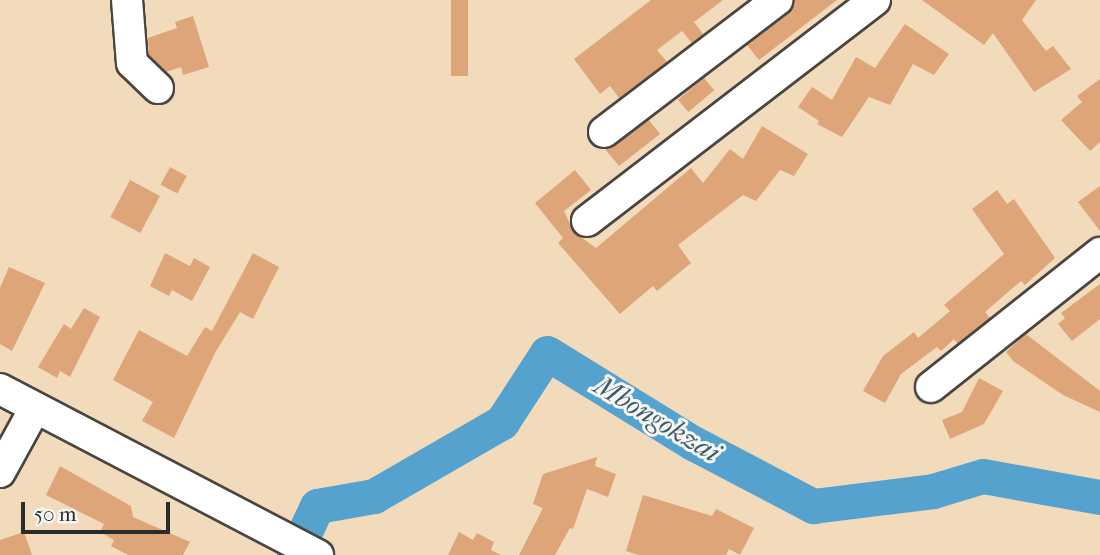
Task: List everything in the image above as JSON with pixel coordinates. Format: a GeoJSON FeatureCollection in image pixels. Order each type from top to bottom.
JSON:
{"type":"FeatureCollection","features":[{"type":"Feature","properties":{"kind":"street"},"geometry":{"type":"LineString","coordinates":[[127,0],[132,63],[158,88]]}},
{"type":"Feature","properties":{"kind":"street"},"geometry":{"type":"LineString","coordinates":[[604,132],[777,0]]}},
{"type":"Feature","properties":{"kind":"street"},"geometry":{"type":"LineString","coordinates":[[587,221],[876,0]]}},
{"type":"Feature","properties":{"kind":"street"},"geometry":{"type":"LineString","coordinates":[[931,387],[1100,253]]}},
{"type":"Feature","properties":{"kind":"street"},"geometry":{"type":"LineString","coordinates":[[0,389],[315,553]]}},
{"type":"Feature","properties":{"kind":"street"},"geometry":{"type":"LineString","coordinates":[[0,472],[35,408]]}},
{"type":"Feature","properties":{"kind":"building"},"geometry":{"type":"Polygon","coordinates":[[[451,0],[468,0],[468,76],[451,76],[451,0]]]}},
{"type":"Feature","properties":{"kind":"building"},"geometry":{"type":"Polygon","coordinates":[[[651,0],[723,0],[694,22],[703,34],[692,43],[682,31],[657,50],[667,62],[619,98],[610,86],[600,94],[574,59],[651,0]]]}},
{"type":"Feature","properties":{"kind":"building"},"geometry":{"type":"Polygon","coordinates":[[[795,0],[837,0],[759,60],[747,45],[788,14],[795,0]]]}},
{"type":"Feature","properties":{"kind":"building"},"geometry":{"type":"Polygon","coordinates":[[[922,0],[1036,0],[1022,20],[1046,51],[1053,46],[1071,69],[1034,92],[993,33],[984,45],[922,0]]]}},
{"type":"Feature","properties":{"kind":"building"},"geometry":{"type":"Polygon","coordinates":[[[193,16],[209,67],[183,75],[181,67],[166,72],[149,55],[148,38],[177,28],[175,22],[193,16]]]}},
{"type":"Feature","properties":{"kind":"building"},"geometry":{"type":"Polygon","coordinates":[[[905,24],[949,54],[934,75],[913,64],[890,105],[869,97],[842,137],[817,124],[819,121],[798,107],[812,87],[832,100],[856,57],[875,68],[905,24]]]}},
{"type":"Feature","properties":{"kind":"building"},"geometry":{"type":"Polygon","coordinates":[[[704,78],[714,90],[688,112],[678,100],[704,78]]]}},
{"type":"Feature","properties":{"kind":"building"},"geometry":{"type":"Polygon","coordinates":[[[1100,79],[1100,142],[1090,151],[1061,120],[1082,102],[1077,96],[1100,79]]]}},
{"type":"Feature","properties":{"kind":"building"},"geometry":{"type":"Polygon","coordinates":[[[649,120],[660,134],[619,166],[605,149],[649,120]]]}},
{"type":"Feature","properties":{"kind":"building"},"geometry":{"type":"Polygon","coordinates":[[[762,126],[808,154],[794,176],[780,170],[756,201],[743,195],[678,245],[691,263],[657,291],[653,286],[620,314],[558,243],[563,238],[535,203],[575,170],[591,190],[564,211],[574,232],[596,248],[691,168],[703,183],[730,149],[743,159],[762,126]]]}},
{"type":"Feature","properties":{"kind":"building"},"geometry":{"type":"Polygon","coordinates":[[[170,167],[187,176],[177,194],[161,185],[170,167]]]}},
{"type":"Feature","properties":{"kind":"building"},"geometry":{"type":"Polygon","coordinates":[[[130,180],[160,196],[140,233],[110,217],[130,180]]]}},
{"type":"Feature","properties":{"kind":"building"},"geometry":{"type":"Polygon","coordinates":[[[1100,186],[1100,231],[1078,202],[1100,186]]]}},
{"type":"Feature","properties":{"kind":"building"},"geometry":{"type":"Polygon","coordinates":[[[997,190],[1007,204],[1014,199],[1055,258],[1025,285],[1021,281],[985,312],[990,318],[958,344],[954,339],[941,351],[937,347],[901,374],[885,403],[863,391],[883,356],[914,332],[918,338],[950,311],[944,305],[1004,254],[972,209],[997,190]]]}},
{"type":"Feature","properties":{"kind":"building"},"geometry":{"type":"Polygon","coordinates":[[[165,253],[190,266],[194,258],[210,267],[192,301],[172,290],[169,296],[150,286],[165,253]]]}},
{"type":"Feature","properties":{"kind":"building"},"geometry":{"type":"Polygon","coordinates":[[[253,253],[279,267],[253,319],[240,312],[215,353],[174,438],[142,421],[153,402],[113,380],[139,330],[187,356],[205,327],[212,331],[253,253]]]}},
{"type":"Feature","properties":{"kind":"building"},"geometry":{"type":"Polygon","coordinates":[[[9,267],[45,283],[12,351],[0,344],[0,288],[9,267]]]}},
{"type":"Feature","properties":{"kind":"building"},"geometry":{"type":"Polygon","coordinates":[[[1100,284],[1100,319],[1072,341],[1058,324],[1065,318],[1061,313],[1100,284]]]}},
{"type":"Feature","properties":{"kind":"building"},"geometry":{"type":"Polygon","coordinates":[[[84,308],[100,317],[70,377],[60,371],[57,378],[38,367],[64,324],[71,329],[84,308]]]}},
{"type":"Feature","properties":{"kind":"building"},"geometry":{"type":"Polygon","coordinates":[[[1026,334],[1100,391],[1100,412],[1063,395],[1013,361],[1006,352],[1026,334]]]}},
{"type":"Feature","properties":{"kind":"building"},"geometry":{"type":"Polygon","coordinates":[[[979,378],[1003,391],[984,424],[950,439],[942,420],[962,412],[979,378]]]}},
{"type":"Feature","properties":{"kind":"building"},"geometry":{"type":"Polygon","coordinates":[[[597,457],[595,466],[616,474],[608,497],[587,489],[573,529],[570,528],[555,555],[519,555],[543,508],[533,504],[543,474],[597,457]]]}},
{"type":"Feature","properties":{"kind":"building"},"geometry":{"type":"Polygon","coordinates":[[[60,466],[131,506],[133,517],[190,542],[183,555],[128,555],[111,546],[114,540],[100,532],[104,524],[46,495],[60,466]]]}},
{"type":"Feature","properties":{"kind":"building"},"geometry":{"type":"Polygon","coordinates":[[[643,495],[712,516],[716,509],[754,528],[740,555],[729,549],[726,555],[638,555],[626,551],[643,495]]]}},
{"type":"Feature","properties":{"kind":"building"},"geometry":{"type":"Polygon","coordinates":[[[24,532],[32,555],[0,555],[0,540],[24,532]]]}},
{"type":"Feature","properties":{"kind":"building"},"geometry":{"type":"Polygon","coordinates":[[[459,532],[473,540],[477,533],[494,542],[491,550],[501,555],[448,555],[459,532]]]}},
{"type":"Feature","properties":{"kind":"waterway","name":"Mbongokzai"},"geometry":{"type":"LineString","coordinates":[[294,555],[317,506],[374,496],[502,422],[547,353],[693,443],[813,506],[933,491],[983,476],[1100,497]]}}]}
